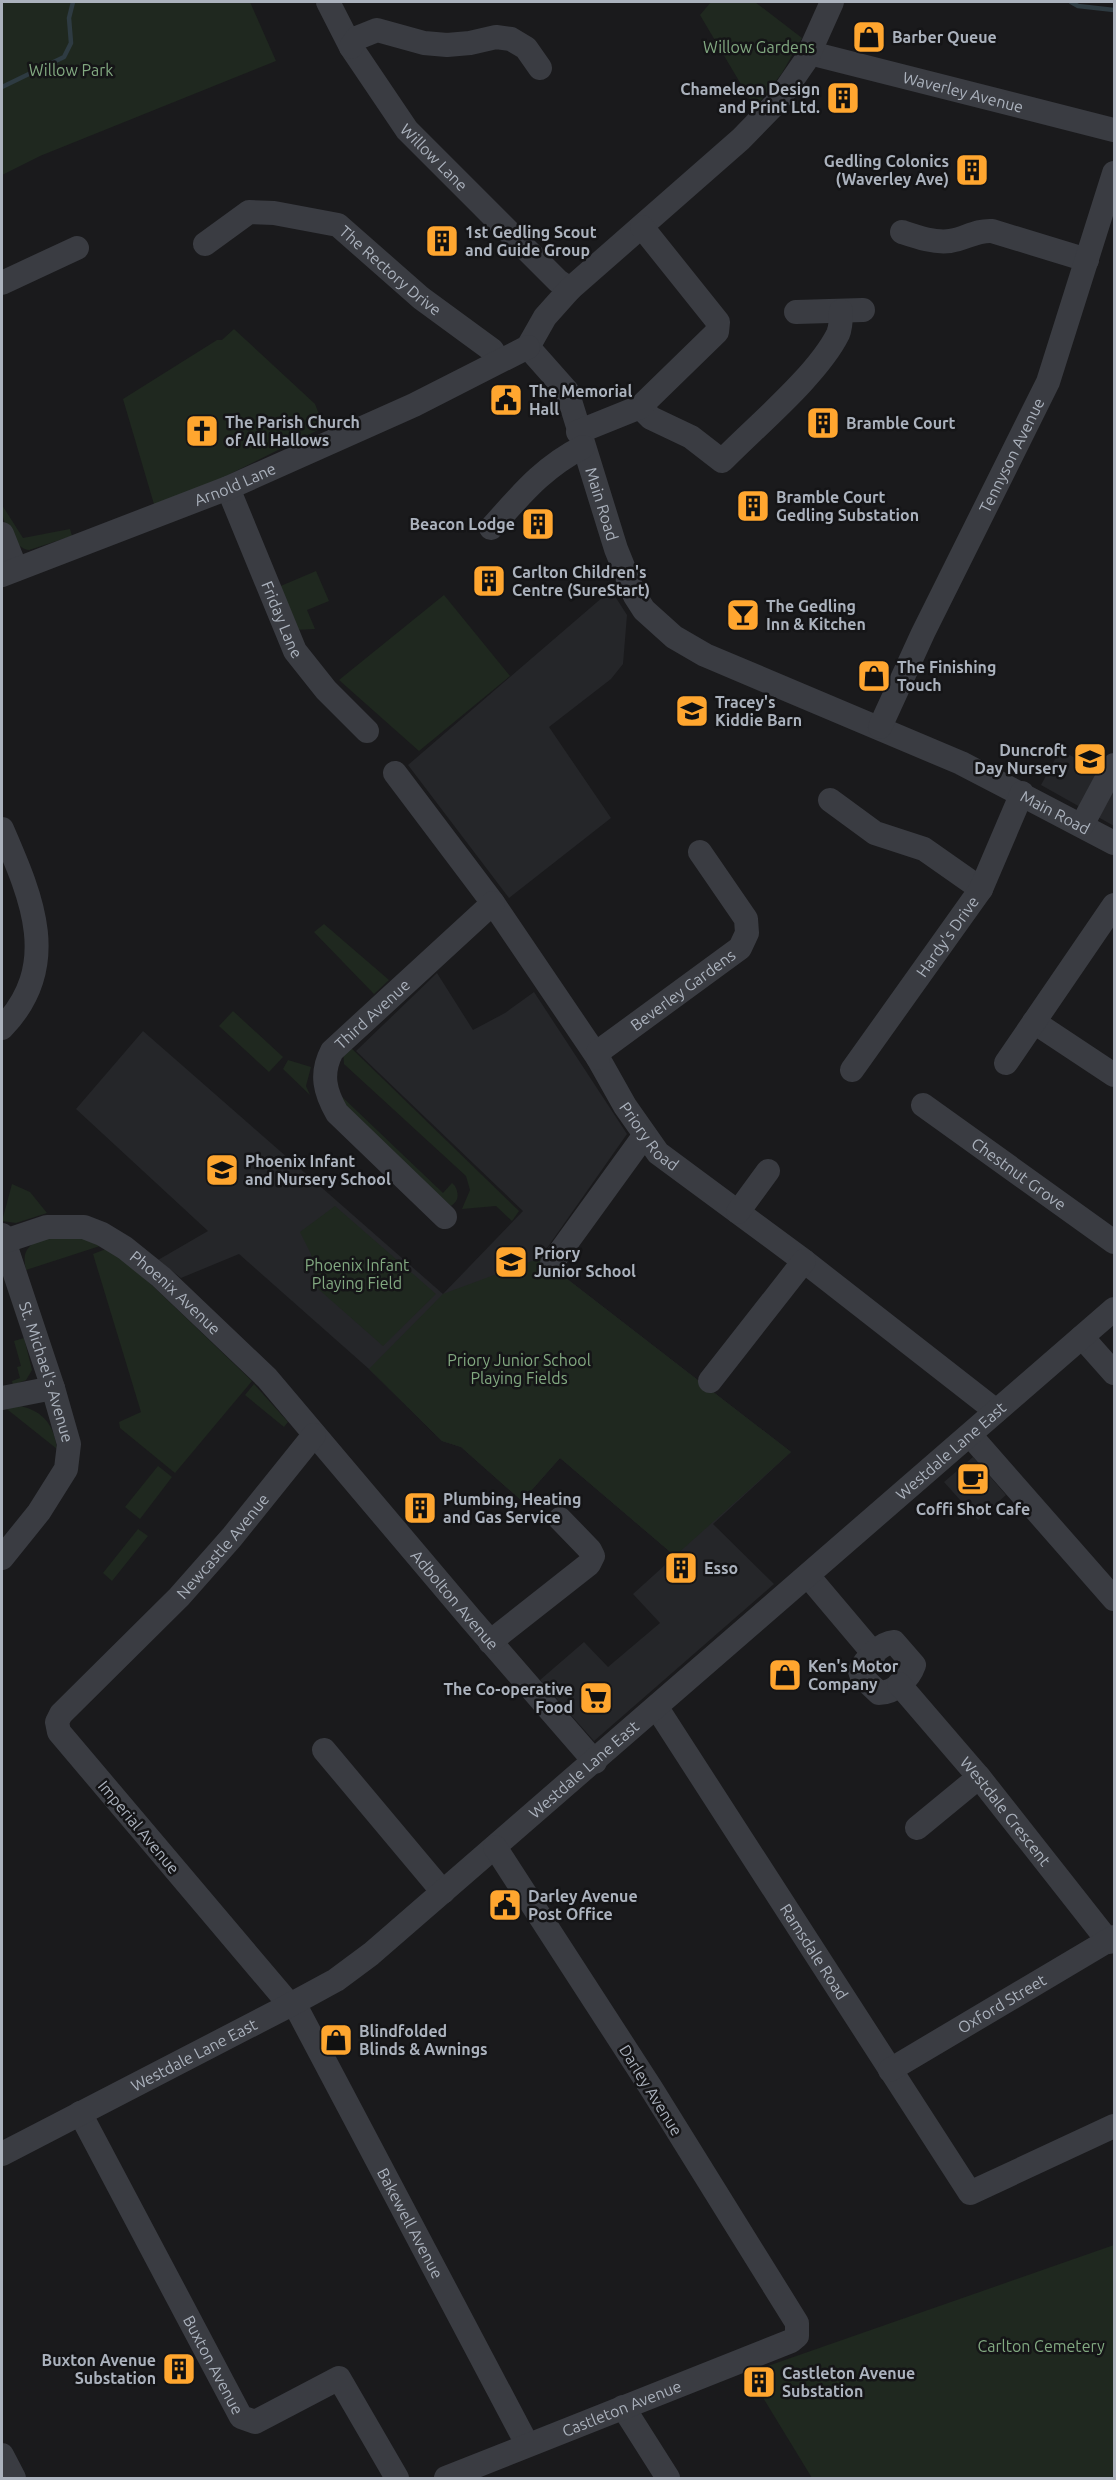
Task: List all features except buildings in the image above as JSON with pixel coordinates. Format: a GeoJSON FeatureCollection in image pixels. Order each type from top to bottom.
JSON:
{"type":"FeatureCollection","features":[{"type":"Feature","properties":{"kind":"street","name":"Willow Lane"},"geometry":{"type":"LineString","coordinates":[[328,2],[351,47],[407,130],[558,281],[570,289]]}},
{"type":"Feature","properties":{"kind":"street"},"geometry":{"type":"LineString","coordinates":[[528,347],[545,317],[570,289],[741,139],[777,102],[810,52],[832,2]]}},
{"type":"Feature","properties":{"kind":"street"},"geometry":{"type":"LineString","coordinates":[[351,47],[357,38],[377,30],[424,44],[470,44],[496,37],[532,42],[540,68]]}},
{"type":"Feature","properties":{"kind":"street","name":"Waverley Avenue"},"geometry":{"type":"LineString","coordinates":[[810,52],[1114,130]]}},
{"type":"Feature","properties":{"kind":"street","name":"Tennyson Avenue"},"geometry":{"type":"LineString","coordinates":[[880,728],[923,633],[1048,382],[1087,260],[1107,224],[1114,173]]}},
{"type":"Feature","properties":{"kind":"street","name":"The Rectory Drive"},"geometry":{"type":"LineString","coordinates":[[205,244],[249,212],[274,213],[338,225],[421,298],[492,350],[499,361]]}},
{"type":"Feature","properties":{"kind":"street"},"geometry":{"type":"LineString","coordinates":[[491,528],[532,482],[558,459],[580,440],[640,407],[717,332],[718,322],[642,226]]}},
{"type":"Feature","properties":{"kind":"street"},"geometry":{"type":"LineString","coordinates":[[902,232],[923,239],[951,241],[981,230],[992,231],[1087,260]]}},
{"type":"Feature","properties":{"kind":"street"},"geometry":{"type":"LineString","coordinates":[[2,283],[71,256]]}},
{"type":"Feature","properties":{"kind":"street"},"geometry":{"type":"LineString","coordinates":[[640,407],[651,418],[691,437],[722,461],[803,380],[826,352],[852,311],[796,312]]}},
{"type":"Feature","properties":{"kind":"street","name":"Arnold Lane"},"geometry":{"type":"LineString","coordinates":[[9,572],[228,488],[414,405],[528,347]]}},
{"type":"Feature","properties":{"kind":"street","name":"Main Road"},"geometry":{"type":"LineString","coordinates":[[528,347],[567,391],[580,440],[629,585],[650,615],[674,637],[705,655],[880,728],[1022,793],[1114,843]]}},
{"type":"Feature","properties":{"kind":"street","name":"Friday Lane"},"geometry":{"type":"LineString","coordinates":[[228,488],[296,651],[326,690],[367,731]]}},
{"type":"Feature","properties":{"kind":"street"},"geometry":{"type":"LineString","coordinates":[[2,534],[9,572]]}},
{"type":"Feature","properties":{"kind":"street"},"geometry":{"type":"LineString","coordinates":[[1082,825],[1114,765]]}},
{"type":"Feature","properties":{"kind":"street","name":"Priory Road"},"geometry":{"type":"LineString","coordinates":[[395,773],[493,903],[598,1058],[644,1136],[658,1153],[804,1261],[996,1411]]}},
{"type":"Feature","properties":{"kind":"street","name":"Hardy's Drive"},"geometry":{"type":"LineString","coordinates":[[852,1070],[981,889],[1022,793]]}},
{"type":"Feature","properties":{"kind":"street"},"geometry":{"type":"LineString","coordinates":[[830,800],[874,832],[924,849],[981,889]]}},
{"type":"Feature","properties":{"kind":"street"},"geometry":{"type":"LineString","coordinates":[[2,829],[22,876],[37,940],[37,960],[32,983],[24,1000],[2,1028]]}},
{"type":"Feature","properties":{"kind":"street","name":"Beverley Gardens"},"geometry":{"type":"LineString","coordinates":[[598,1058],[598,1052],[740,948],[747,933],[746,919],[700,852]]}},
{"type":"Feature","properties":{"kind":"street","name":"Third Avenue"},"geometry":{"type":"LineString","coordinates":[[445,1217],[337,1113],[328,1097],[325,1068],[332,1052],[493,903]]}},
{"type":"Feature","properties":{"kind":"street"},"geometry":{"type":"LineString","coordinates":[[1006,1063],[1114,905]]}},
{"type":"Feature","properties":{"kind":"street"},"geometry":{"type":"LineString","coordinates":[[1034,1022],[1114,1075]]}},
{"type":"Feature","properties":{"kind":"street","name":"Chestnut Grove"},"geometry":{"type":"LineString","coordinates":[[923,1105],[1114,1242]]}},
{"type":"Feature","properties":{"kind":"street"},"geometry":{"type":"LineString","coordinates":[[552,1263],[644,1136]]}},
{"type":"Feature","properties":{"kind":"street"},"geometry":{"type":"LineString","coordinates":[[738,1212],[768,1171]]}},
{"type":"Feature","properties":{"kind":"street","name":"Phoenix Avenue"},"geometry":{"type":"LineString","coordinates":[[2,1242],[54,1227],[84,1227],[102,1234],[125,1248],[178,1292],[267,1378],[314,1435]]}},
{"type":"Feature","properties":{"kind":"street","name":"St. Michael's Avenue"},"geometry":{"type":"LineString","coordinates":[[2,1235],[2,1242],[68,1435],[68,1462],[39,1512],[2,1558]]}},
{"type":"Feature","properties":{"kind":"street"},"geometry":{"type":"LineString","coordinates":[[710,1381],[804,1261]]}},
{"type":"Feature","properties":{"kind":"street","name":"Westdale Lane East"},"geometry":{"type":"LineString","coordinates":[[2,2154],[336,1980],[370,1954],[595,1762],[1114,1309]]}},
{"type":"Feature","properties":{"kind":"street"},"geometry":{"type":"LineString","coordinates":[[1082,1337],[1114,1373]]}},
{"type":"Feature","properties":{"kind":"street"},"geometry":{"type":"LineString","coordinates":[[2,1398],[53,1388]]}},
{"type":"Feature","properties":{"kind":"street","name":"Adbolton Avenue"},"geometry":{"type":"LineString","coordinates":[[314,1435],[595,1762]]}},
{"type":"Feature","properties":{"kind":"street","name":"Newcastle Avenue"},"geometry":{"type":"LineString","coordinates":[[125,1650],[179,1597],[232,1537],[314,1435]]}},
{"type":"Feature","properties":{"kind":"street"},"geometry":{"type":"LineString","coordinates":[[970,1435],[1114,1599]]}},
{"type":"Feature","properties":{"kind":"street"},"geometry":{"type":"LineString","coordinates":[[490,1642],[589,1564],[593,1556],[590,1550],[560,1519]]}},
{"type":"Feature","properties":{"kind":"street","name":"Westdale Crescent"},"geometry":{"type":"LineString","coordinates":[[809,1577],[874,1654],[862,1664],[860,1671],[862,1677],[879,1693],[887,1693],[899,1684],[1112,1939]]}},
{"type":"Feature","properties":{"kind":"street","name":"Imperial Avenue"},"geometry":{"type":"LineString","coordinates":[[125,1650],[61,1714],[57,1722],[59,1732],[292,2004]]}},
{"type":"Feature","properties":{"kind":"street","name":"Ramsdale Road"},"geometry":{"type":"LineString","coordinates":[[657,1708],[970,2193],[1114,2126]]}},
{"type":"Feature","properties":{"kind":"street"},"geometry":{"type":"LineString","coordinates":[[324,1750],[443,1892]]}},
{"type":"Feature","properties":{"kind":"street"},"geometry":{"type":"LineString","coordinates":[[917,1828],[979,1778]]}},
{"type":"Feature","properties":{"kind":"street","name":"Darley Avenue"},"geometry":{"type":"LineString","coordinates":[[495,1847],[651,2088],[797,2323],[797,2336]]}},
{"type":"Feature","properties":{"kind":"street","name":"Oxford Street"},"geometry":{"type":"LineString","coordinates":[[890,2070],[1112,1939]]}},
{"type":"Feature","properties":{"kind":"street","name":"Bakewell Avenue"},"geometry":{"type":"LineString","coordinates":[[292,2004],[527,2444]]}},
{"type":"Feature","properties":{"kind":"street","name":"Buxton Avenue"},"geometry":{"type":"LineString","coordinates":[[80,2113],[241,2417],[255,2422],[339,2378],[397,2478]]}},
{"type":"Feature","properties":{"kind":"street","name":"Castleton Avenue"},"geometry":{"type":"LineString","coordinates":[[446,2478],[527,2444],[790,2342],[797,2336]]}},
{"type":"Feature","properties":{"kind":"street"},"geometry":{"type":"LineString","coordinates":[[623,2407],[668,2478]]}},
{"type":"Feature","properties":{"kind":"street"},"geometry":{"type":"LineString","coordinates":[[2,2455],[14,2478]]}},
{"type":"Feature","properties":{"kind":"shaded area"},"geometry":{"type":"Polygon","coordinates":[[[611,590],[627,615],[623,664],[611,679],[549,727],[611,818],[509,898],[408,765],[611,590]]]}},
{"type":"Feature","properties":{"kind":"shaded area"},"geometry":{"type":"Polygon","coordinates":[[[1060,750],[1114,778],[1114,826],[1041,785],[1060,750]]]}},
{"type":"Feature","properties":{"kind":"shaded area","name":"Priory Junior School"},"geometry":{"type":"Polygon","coordinates":[[[437,973],[473,1030],[505,1013],[534,992],[627,1134],[540,1258],[791,1452],[713,1524],[774,1584],[594,1741],[540,1680],[584,1642],[608,1667],[660,1623],[633,1594],[675,1556],[560,1458],[522,1501],[461,1447],[442,1441],[369,1369],[239,1254],[181,1278],[158,1260],[208,1231],[76,1109],[143,1031],[443,1294],[523,1211],[356,1051],[437,973]]]}},
{"type":"Feature","properties":{"kind":"shaded area"},"geometry":{"type":"Polygon","coordinates":[[[973,1457],[1006,1495],[978,1520],[944,1482],[973,1457]]]}},
{"type":"Feature","properties":{"kind":"green space","name":"Willow Park"},"geometry":{"type":"Polygon","coordinates":[[[2,2],[250,2],[276,61],[40,156],[2,175],[2,2]]]}},
{"type":"Feature","properties":{"kind":"green space","name":"Willow Gardens"},"geometry":{"type":"Polygon","coordinates":[[[711,2],[755,2],[802,38],[782,73],[755,108],[700,15],[711,2]]]}},
{"type":"Feature","properties":{"kind":"green space"},"geometry":{"type":"Polygon","coordinates":[[[234,329],[315,404],[324,427],[156,511],[123,399],[217,340],[222,340],[234,329]]]}},
{"type":"Feature","properties":{"kind":"green space"},"geometry":{"type":"Polygon","coordinates":[[[2,505],[23,538],[70,529],[72,536],[29,550],[23,548],[9,532],[3,518],[2,505]]]}},
{"type":"Feature","properties":{"kind":"green space"},"geometry":{"type":"Polygon","coordinates":[[[316,571],[329,601],[307,610],[315,629],[294,630],[276,588],[316,571]]]}},
{"type":"Feature","properties":{"kind":"green space"},"geometry":{"type":"Polygon","coordinates":[[[444,595],[510,676],[419,751],[339,680],[444,595]]]}},
{"type":"Feature","properties":{"kind":"green space"},"geometry":{"type":"Polygon","coordinates":[[[324,924],[389,980],[374,994],[314,932],[324,924]]]}},
{"type":"Feature","properties":{"kind":"green space"},"geometry":{"type":"Polygon","coordinates":[[[233,1011],[283,1057],[269,1072],[219,1026],[233,1011]]]}},
{"type":"Feature","properties":{"kind":"green space"},"geometry":{"type":"Polygon","coordinates":[[[347,1044],[519,1211],[512,1221],[496,1206],[462,1209],[470,1190],[466,1176],[344,1064],[343,1050],[347,1044]]]}},
{"type":"Feature","properties":{"kind":"green space"},"geometry":{"type":"Polygon","coordinates":[[[288,1060],[311,1067],[306,1086],[310,1095],[283,1069],[288,1060]]]}},
{"type":"Feature","properties":{"kind":"green space"},"geometry":{"type":"Polygon","coordinates":[[[336,1091],[443,1193],[452,1183],[458,1195],[454,1204],[451,1206],[338,1104],[336,1091]]]}},
{"type":"Feature","properties":{"kind":"green space"},"geometry":{"type":"Polygon","coordinates":[[[12,1184],[30,1192],[47,1213],[16,1223],[2,1221],[12,1184]]]}},
{"type":"Feature","properties":{"kind":"green space","name":"Phoenix Infant Playing Field"},"geometry":{"type":"Polygon","coordinates":[[[335,1206],[436,1294],[383,1346],[316,1287],[311,1254],[300,1232],[335,1206]]]}},
{"type":"Feature","properties":{"kind":"green space"},"geometry":{"type":"Polygon","coordinates":[[[48,1238],[85,1238],[103,1245],[26,1270],[25,1257],[28,1248],[48,1238]]]}},
{"type":"Feature","properties":{"kind":"green space"},"geometry":{"type":"Polygon","coordinates":[[[106,1249],[133,1267],[252,1381],[175,1473],[120,1428],[119,1422],[141,1412],[93,1254],[106,1249]]]}},
{"type":"Feature","properties":{"kind":"green space","name":"Priory Junior School Playing Fields"},"geometry":{"type":"Polygon","coordinates":[[[540,1258],[791,1452],[675,1556],[560,1458],[522,1501],[461,1447],[442,1441],[369,1369],[443,1294],[540,1258]]]}},
{"type":"Feature","properties":{"kind":"green space"},"geometry":{"type":"Polygon","coordinates":[[[24,1338],[32,1370],[26,1380],[13,1385],[12,1381],[20,1378],[17,1367],[21,1366],[14,1341],[24,1338]]]}},
{"type":"Feature","properties":{"kind":"green space"},"geometry":{"type":"Polygon","coordinates":[[[254,1384],[288,1422],[284,1427],[245,1395],[254,1384]]]}},
{"type":"Feature","properties":{"kind":"green space"},"geometry":{"type":"Polygon","coordinates":[[[15,1405],[32,1410],[45,1419],[53,1432],[57,1449],[3,1406],[15,1405]]]}},
{"type":"Feature","properties":{"kind":"green space"},"geometry":{"type":"Polygon","coordinates":[[[158,1466],[172,1477],[140,1519],[125,1507],[158,1466]]]}},
{"type":"Feature","properties":{"kind":"green space"},"geometry":{"type":"Polygon","coordinates":[[[138,1529],[148,1536],[112,1581],[103,1573],[138,1529]]]}},
{"type":"Feature","properties":{"kind":"green space","name":"Carlton Cemetery"},"geometry":{"type":"Polygon","coordinates":[[[1114,2245],[1114,2478],[812,2478],[748,2373],[1114,2245]]]}},
{"type":"Feature","properties":{"kind":"waterway"},"geometry":{"type":"LineString","coordinates":[[2,87],[64,57],[71,43],[69,18],[73,2]]}},
{"type":"Feature","properties":{"kind":"waterway"},"geometry":{"type":"LineString","coordinates":[[1071,2],[1078,6],[1114,10]]}},
{"type":"Feature","properties":{"kind":"place","name":"Barber Queue"},"geometry":{"type":"Point","coordinates":[869,37]}},
{"type":"Feature","properties":{"kind":"place","name":"Chameleon Design and Print Ltd."},"geometry":{"type":"Point","coordinates":[843,98]}},
{"type":"Feature","properties":{"kind":"place","name":"Gedling Colonics (Waverley Ave)"},"geometry":{"type":"Point","coordinates":[972,170]}},
{"type":"Feature","properties":{"kind":"place","name":"1st Gedling Scout and Guide Group"},"geometry":{"type":"Point","coordinates":[442,241]}},
{"type":"Feature","properties":{"kind":"place","name":"The Memorial Hall"},"geometry":{"type":"Point","coordinates":[506,400]}},
{"type":"Feature","properties":{"kind":"place","name":"Bramble Court"},"geometry":{"type":"Point","coordinates":[823,423]}},
{"type":"Feature","properties":{"kind":"place","name":"The Parish Church of All Hallows"},"geometry":{"type":"Point","coordinates":[202,431]}},
{"type":"Feature","properties":{"kind":"place","name":"Bramble Court Gedling Substation"},"geometry":{"type":"Point","coordinates":[753,506]}},
{"type":"Feature","properties":{"kind":"place","name":"Beacon Lodge"},"geometry":{"type":"Point","coordinates":[538,524]}},
{"type":"Feature","properties":{"kind":"place","name":"Carlton Children's Centre (SureStart)"},"geometry":{"type":"Point","coordinates":[489,581]}},
{"type":"Feature","properties":{"kind":"place","name":"The Gedling Inn & Kitchen"},"geometry":{"type":"Point","coordinates":[743,615]}},
{"type":"Feature","properties":{"kind":"place","name":"The Finishing Touch"},"geometry":{"type":"Point","coordinates":[874,676]}},
{"type":"Feature","properties":{"kind":"place","name":"Tracey's Kiddie Barn"},"geometry":{"type":"Point","coordinates":[692,711]}},
{"type":"Feature","properties":{"kind":"place","name":"Duncroft Day Nursery"},"geometry":{"type":"Point","coordinates":[1090,759]}},
{"type":"Feature","properties":{"kind":"place","name":"Phoenix Infant and Nursery School"},"geometry":{"type":"Point","coordinates":[222,1170]}},
{"type":"Feature","properties":{"kind":"place","name":"Priory Junior School"},"geometry":{"type":"Point","coordinates":[511,1262]}},
{"type":"Feature","properties":{"kind":"place","name":"Coffi Shot Cafe"},"geometry":{"type":"Point","coordinates":[973,1479]}},
{"type":"Feature","properties":{"kind":"place","name":"Plumbing, Heating and Gas Service"},"geometry":{"type":"Point","coordinates":[420,1508]}},
{"type":"Feature","properties":{"kind":"place","name":"Esso"},"geometry":{"type":"Point","coordinates":[681,1568]}},
{"type":"Feature","properties":{"kind":"place","name":"Ken's Motor Company"},"geometry":{"type":"Point","coordinates":[785,1675]}},
{"type":"Feature","properties":{"kind":"place","name":"The Co-operative Food"},"geometry":{"type":"Point","coordinates":[596,1698]}},
{"type":"Feature","properties":{"kind":"place","name":"Darley Avenue Post Office"},"geometry":{"type":"Point","coordinates":[505,1905]}},
{"type":"Feature","properties":{"kind":"place","name":"Blindfolded Blinds & Awnings"},"geometry":{"type":"Point","coordinates":[336,2040]}},
{"type":"Feature","properties":{"kind":"place","name":"Buxton Avenue Substation"},"geometry":{"type":"Point","coordinates":[179,2369]}},
{"type":"Feature","properties":{"kind":"place","name":"Castleton Avenue Substation"},"geometry":{"type":"Point","coordinates":[759,2382]}}]}
